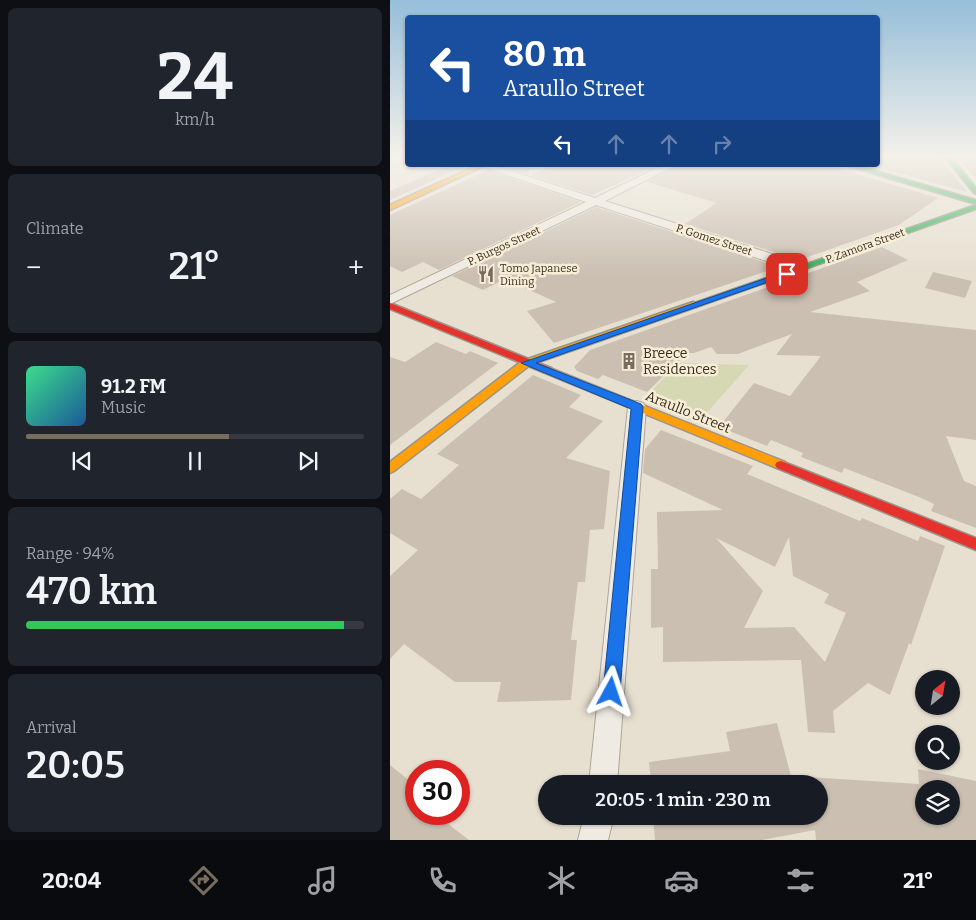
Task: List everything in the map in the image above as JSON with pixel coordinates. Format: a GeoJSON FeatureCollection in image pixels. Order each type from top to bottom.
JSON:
{"type":"FeatureCollection","features":[{"type":"Feature","properties":{"kind":"street"},"geometry":{"type":"LineString","coordinates":[[390,208],[416,196]]}},
{"type":"Feature","properties":{"kind":"street","name":"P. Gomez Street"},"geometry":{"type":"LineString","coordinates":[[580,196],[802,268]]}},
{"type":"Feature","properties":{"kind":"street","name":"P. Burgos Street"},"geometry":{"type":"LineString","coordinates":[[390,300],[609,196]]}},
{"type":"Feature","properties":{"kind":"street"},"geometry":{"type":"LineString","coordinates":[[956,196],[976,202]]}},
{"type":"Feature","properties":{"kind":"street","name":"P. Zamora Street"},"geometry":{"type":"LineString","coordinates":[[390,468],[526,363],[976,207]]}},
{"type":"Feature","properties":{"kind":"street","name":"Araullo Street"},"geometry":{"type":"LineString","coordinates":[[390,306],[526,363],[976,544]]}},
{"type":"Feature","properties":{"kind":"street"},"geometry":{"type":"LineString","coordinates":[[604,775],[637,407]]}},
{"type":"Feature","properties":{"kind":"street"},"geometry":{"type":"LineString","coordinates":[[593,840],[597,825]]}},
{"type":"Feature","properties":{"kind":"green space"},"geometry":{"type":"Polygon","coordinates":[[[680,363],[749,365],[704,416],[645,397],[680,363]]]}},
{"type":"Feature","properties":{"kind":"building"},"geometry":{"type":"Polygon","coordinates":[[[390,196],[398,196],[390,200],[390,196]]]}},
{"type":"Feature","properties":{"kind":"building"},"geometry":{"type":"Polygon","coordinates":[[[431,196],[564,196],[581,202],[439,270],[423,262],[402,272],[390,266],[390,215],[431,196]]]}},
{"type":"Feature","properties":{"kind":"building"},"geometry":{"type":"Polygon","coordinates":[[[694,196],[932,196],[938,198],[899,225],[799,260],[685,224],[717,203],[694,196]]]}},
{"type":"Feature","properties":{"kind":"building"},"geometry":{"type":"Polygon","coordinates":[[[596,207],[779,267],[554,343],[527,311],[556,302],[505,279],[483,290],[452,276],[596,207]]]}},
{"type":"Feature","properties":{"kind":"building"},"geometry":{"type":"Polygon","coordinates":[[[882,247],[908,260],[857,282],[870,291],[810,312],[976,330],[976,440],[946,436],[964,481],[976,486],[976,528],[931,511],[934,504],[919,497],[844,468],[842,473],[801,457],[803,453],[771,440],[767,446],[719,427],[754,383],[790,396],[821,356],[776,355],[792,334],[738,354],[717,354],[711,347],[694,353],[668,353],[682,358],[647,392],[603,375],[598,379],[577,371],[574,367],[590,350],[882,247]]]}},
{"type":"Feature","properties":{"kind":"building"},"geometry":{"type":"Polygon","coordinates":[[[933,272],[972,281],[965,298],[925,288],[933,272]]]}},
{"type":"Feature","properties":{"kind":"building"},"geometry":{"type":"Polygon","coordinates":[[[436,342],[466,354],[470,351],[498,363],[390,445],[390,357],[405,362],[436,342]]]}},
{"type":"Feature","properties":{"kind":"building"},"geometry":{"type":"Polygon","coordinates":[[[533,375],[581,395],[569,407],[603,421],[566,458],[610,471],[604,529],[590,530],[585,582],[578,582],[571,640],[577,640],[571,700],[497,702],[501,682],[455,682],[404,644],[390,659],[390,576],[418,550],[390,533],[390,499],[402,489],[421,499],[459,465],[437,454],[533,375]]]}},
{"type":"Feature","properties":{"kind":"building"},"geometry":{"type":"Polygon","coordinates":[[[661,430],[753,466],[747,474],[860,521],[862,518],[918,541],[920,536],[945,546],[911,645],[909,643],[890,695],[868,683],[833,711],[835,733],[808,732],[801,660],[663,662],[663,627],[651,628],[651,569],[658,569],[657,512],[723,510],[643,473],[645,449],[661,430]],[[789,537],[775,567],[716,538],[763,591],[744,628],[794,627],[825,662],[846,613],[824,603],[829,594],[793,576],[789,537]]]}},
{"type":"Feature","properties":{"kind":"building"},"geometry":{"type":"Polygon","coordinates":[[[777,723],[791,775],[650,775],[649,762],[730,751],[726,732],[777,723]]]}},
{"type":"Feature","properties":{"kind":"building"},"geometry":{"type":"Polygon","coordinates":[[[390,765],[405,777],[405,825],[449,825],[469,840],[390,840],[390,765]]]}},
{"type":"Feature","properties":{"kind":"building"},"geometry":{"type":"Polygon","coordinates":[[[918,770],[976,781],[976,840],[816,840],[815,830],[762,840],[655,840],[654,825],[828,825],[828,778],[915,784],[915,825],[960,825],[960,780],[919,780],[918,770]]]}},
{"type":"Feature","properties":{"kind":"traffic: fast"},"geometry":{"type":"LineString","coordinates":[[956,196],[976,202]]}},
{"type":"Feature","properties":{"kind":"traffic: fast"},"geometry":{"type":"LineString","coordinates":[[693,305],[976,207]]}},
{"type":"Feature","properties":{"kind":"traffic: slow"},"geometry":{"type":"LineString","coordinates":[[390,208],[416,196]]}},
{"type":"Feature","properties":{"kind":"traffic: slow"},"geometry":{"type":"LineString","coordinates":[[390,468],[526,363],[693,305]]}},
{"type":"Feature","properties":{"kind":"traffic: slow"},"geometry":{"type":"LineString","coordinates":[[547,370],[781,465]]}},
{"type":"Feature","properties":{"kind":"traffic: jam"},"geometry":{"type":"LineString","coordinates":[[390,306],[547,370]]}},
{"type":"Feature","properties":{"kind":"traffic: jam"},"geometry":{"type":"LineString","coordinates":[[781,465],[976,544]]}},
{"type":"Feature","properties":{"kind":"place","name":"Tomo Japanese Dining"},"geometry":{"type":"Point","coordinates":[486,274]}},
{"type":"Feature","properties":{"kind":"place","name":"Breece Residences"},"geometry":{"type":"Point","coordinates":[629,361]}},
{"type":"Feature","properties":{"kind":"route"},"geometry":{"type":"LineString","coordinates":[[611,692],[637,407],[526,363],[787,274]]}}]}
